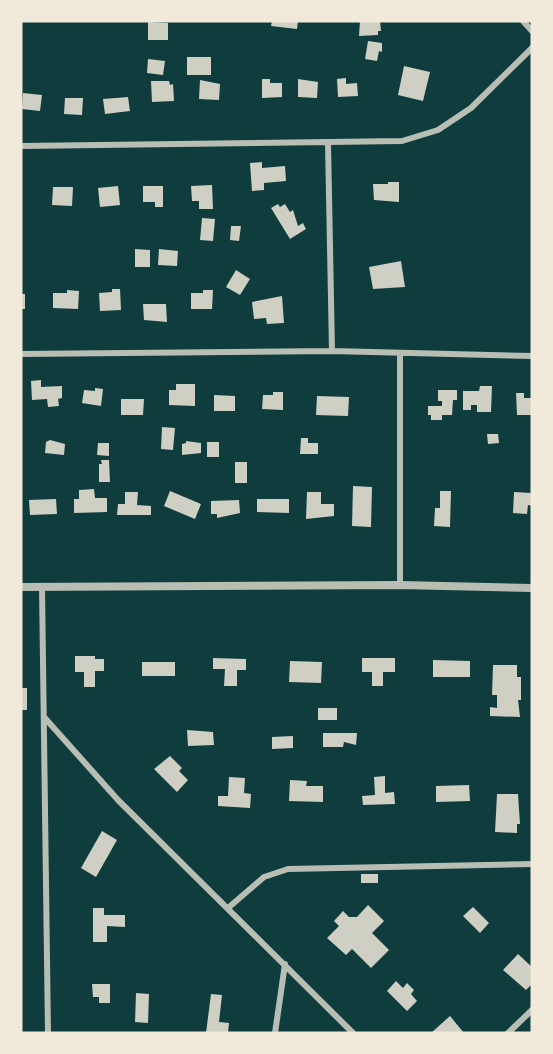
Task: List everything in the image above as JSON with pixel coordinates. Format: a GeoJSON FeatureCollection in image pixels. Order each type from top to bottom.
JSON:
{"type":"FeatureCollection","features":[{"type":"Feature","properties":{"kind":"street"},"geometry":{"type":"LineString","coordinates":[[523,21],[532,31]]}},
{"type":"Feature","properties":{"kind":"street"},"geometry":{"type":"LineString","coordinates":[[21,147],[402,141],[438,130],[471,108],[532,48]]}},
{"type":"Feature","properties":{"kind":"street"},"geometry":{"type":"LineString","coordinates":[[328,143],[332,351]]}},
{"type":"Feature","properties":{"kind":"street"},"geometry":{"type":"LineString","coordinates":[[21,354],[332,351],[400,355],[532,356]]}},
{"type":"Feature","properties":{"kind":"street"},"geometry":{"type":"LineString","coordinates":[[400,355],[400,585]]}},
{"type":"Feature","properties":{"kind":"street"},"geometry":{"type":"LineString","coordinates":[[21,587],[400,585],[532,588]]}},
{"type":"Feature","properties":{"kind":"street"},"geometry":{"type":"LineString","coordinates":[[42,587],[48,1033]]}},
{"type":"Feature","properties":{"kind":"street"},"geometry":{"type":"LineString","coordinates":[[42,587],[48,1033]]}},
{"type":"Feature","properties":{"kind":"street"},"geometry":{"type":"LineString","coordinates":[[44,717],[118,800],[353,1033]]}},
{"type":"Feature","properties":{"kind":"street"},"geometry":{"type":"LineString","coordinates":[[228,908],[264,876],[288,869],[532,864]]}},
{"type":"Feature","properties":{"kind":"street"},"geometry":{"type":"LineString","coordinates":[[275,1033],[285,964]]}},
{"type":"Feature","properties":{"kind":"street"},"geometry":{"type":"LineString","coordinates":[[510,1032],[532,1010]]}},
{"type":"Feature","properties":{"kind":"building"},"geometry":{"type":"Polygon","coordinates":[[[272,21],[298,21],[297,29],[271,26],[272,21]]]}},
{"type":"Feature","properties":{"kind":"building"},"geometry":{"type":"Polygon","coordinates":[[[360,21],[380,21],[381,31],[378,31],[378,35],[359,36],[360,21]]]}},
{"type":"Feature","properties":{"kind":"building"},"geometry":{"type":"Polygon","coordinates":[[[148,22],[168,23],[168,40],[148,40],[148,22]]]}},
{"type":"Feature","properties":{"kind":"building"},"geometry":{"type":"Polygon","coordinates":[[[368,41],[382,43],[382,52],[379,51],[377,61],[365,59],[368,41]]]}},
{"type":"Feature","properties":{"kind":"building"},"geometry":{"type":"Polygon","coordinates":[[[187,57],[211,57],[211,75],[187,75],[187,57]]]}},
{"type":"Feature","properties":{"kind":"building"},"geometry":{"type":"Polygon","coordinates":[[[148,59],[165,61],[163,75],[147,73],[148,59]]]}},
{"type":"Feature","properties":{"kind":"building"},"geometry":{"type":"Polygon","coordinates":[[[404,66],[430,72],[423,101],[398,95],[404,66]]]}},
{"type":"Feature","properties":{"kind":"building"},"geometry":{"type":"Polygon","coordinates":[[[346,78],[346,84],[357,83],[358,96],[338,97],[337,79],[346,78]]]}},
{"type":"Feature","properties":{"kind":"building"},"geometry":{"type":"Polygon","coordinates":[[[262,79],[270,79],[270,83],[282,83],[282,97],[262,98],[262,79]]]}},
{"type":"Feature","properties":{"kind":"building"},"geometry":{"type":"Polygon","coordinates":[[[298,79],[318,82],[317,98],[298,97],[298,79]]]}},
{"type":"Feature","properties":{"kind":"building"},"geometry":{"type":"Polygon","coordinates":[[[200,80],[220,84],[219,100],[199,99],[200,80]]]}},
{"type":"Feature","properties":{"kind":"building"},"geometry":{"type":"Polygon","coordinates":[[[151,81],[169,81],[170,85],[173,84],[174,101],[152,102],[151,81]]]}},
{"type":"Feature","properties":{"kind":"building"},"geometry":{"type":"Polygon","coordinates":[[[23,93],[42,95],[40,111],[22,109],[23,93]]]}},
{"type":"Feature","properties":{"kind":"building"},"geometry":{"type":"Polygon","coordinates":[[[128,97],[130,111],[105,114],[103,99],[128,97]]]}},
{"type":"Feature","properties":{"kind":"building"},"geometry":{"type":"Polygon","coordinates":[[[65,98],[83,98],[82,115],[64,114],[65,98]]]}},
{"type":"Feature","properties":{"kind":"building"},"geometry":{"type":"Polygon","coordinates":[[[262,162],[262,168],[285,166],[286,181],[264,183],[264,190],[252,191],[250,163],[262,162]]]}},
{"type":"Feature","properties":{"kind":"building"},"geometry":{"type":"Polygon","coordinates":[[[388,182],[399,182],[399,202],[374,200],[373,184],[388,184],[388,182]]]}},
{"type":"Feature","properties":{"kind":"building"},"geometry":{"type":"Polygon","coordinates":[[[212,185],[213,209],[199,209],[199,201],[192,201],[191,186],[212,185]]]}},
{"type":"Feature","properties":{"kind":"building"},"geometry":{"type":"Polygon","coordinates":[[[118,186],[120,205],[100,207],[98,188],[118,186]]]}},
{"type":"Feature","properties":{"kind":"building"},"geometry":{"type":"Polygon","coordinates":[[[143,186],[163,186],[163,207],[155,207],[155,202],[143,202],[143,186]]]}},
{"type":"Feature","properties":{"kind":"building"},"geometry":{"type":"Polygon","coordinates":[[[53,187],[73,187],[72,206],[52,205],[53,187]]]}},
{"type":"Feature","properties":{"kind":"building"},"geometry":{"type":"Polygon","coordinates":[[[278,204],[280,207],[285,204],[290,212],[293,210],[298,226],[303,223],[306,229],[290,239],[271,208],[278,204]]]}},
{"type":"Feature","properties":{"kind":"building"},"geometry":{"type":"Polygon","coordinates":[[[202,218],[215,219],[213,241],[200,240],[202,218]]]}},
{"type":"Feature","properties":{"kind":"building"},"geometry":{"type":"Polygon","coordinates":[[[231,226],[241,226],[239,241],[230,240],[231,226]]]}},
{"type":"Feature","properties":{"kind":"building"},"geometry":{"type":"Polygon","coordinates":[[[135,249],[150,250],[150,267],[135,267],[135,249]]]}},
{"type":"Feature","properties":{"kind":"building"},"geometry":{"type":"Polygon","coordinates":[[[159,249],[178,251],[177,266],[158,265],[159,249]]]}},
{"type":"Feature","properties":{"kind":"building"},"geometry":{"type":"Polygon","coordinates":[[[401,261],[405,287],[373,289],[369,267],[401,261]]]}},
{"type":"Feature","properties":{"kind":"building"},"geometry":{"type":"Polygon","coordinates":[[[236,270],[250,279],[240,295],[226,287],[236,270]]]}},
{"type":"Feature","properties":{"kind":"building"},"geometry":{"type":"Polygon","coordinates":[[[112,289],[120,289],[121,310],[100,311],[99,293],[112,292],[112,289]]]}},
{"type":"Feature","properties":{"kind":"building"},"geometry":{"type":"Polygon","coordinates":[[[67,290],[79,291],[78,309],[53,308],[53,293],[67,293],[67,290]]]}},
{"type":"Feature","properties":{"kind":"building"},"geometry":{"type":"Polygon","coordinates":[[[203,290],[213,290],[212,309],[191,309],[191,293],[203,293],[203,290]]]}},
{"type":"Feature","properties":{"kind":"building"},"geometry":{"type":"Polygon","coordinates":[[[21,294],[25,294],[25,309],[21,309],[21,294]]]}},
{"type":"Feature","properties":{"kind":"building"},"geometry":{"type":"Polygon","coordinates":[[[282,296],[284,323],[267,324],[266,318],[254,319],[252,302],[282,296]]]}},
{"type":"Feature","properties":{"kind":"building"},"geometry":{"type":"Polygon","coordinates":[[[143,304],[166,304],[167,322],[144,320],[143,304]]]}},
{"type":"Feature","properties":{"kind":"building"},"geometry":{"type":"Polygon","coordinates":[[[41,380],[41,387],[62,386],[62,398],[58,399],[59,406],[48,407],[47,399],[32,400],[31,381],[41,380]]]}},
{"type":"Feature","properties":{"kind":"building"},"geometry":{"type":"Polygon","coordinates":[[[176,384],[195,384],[195,406],[169,405],[169,390],[176,390],[176,384]]]}},
{"type":"Feature","properties":{"kind":"building"},"geometry":{"type":"Polygon","coordinates":[[[480,386],[492,386],[491,412],[477,412],[477,405],[471,405],[471,410],[463,410],[463,391],[479,391],[480,386]]]}},
{"type":"Feature","properties":{"kind":"building"},"geometry":{"type":"Polygon","coordinates":[[[95,388],[103,389],[101,406],[82,403],[84,390],[95,391],[95,388]]]}},
{"type":"Feature","properties":{"kind":"building"},"geometry":{"type":"Polygon","coordinates":[[[438,390],[457,390],[457,400],[453,400],[452,415],[442,415],[442,420],[431,420],[431,415],[428,415],[428,406],[442,406],[442,401],[438,401],[438,390]]]}},
{"type":"Feature","properties":{"kind":"building"},"geometry":{"type":"Polygon","coordinates":[[[273,392],[283,392],[283,410],[262,409],[263,395],[273,395],[273,392]]]}},
{"type":"Feature","properties":{"kind":"building"},"geometry":{"type":"Polygon","coordinates":[[[516,393],[524,393],[524,398],[532,398],[532,415],[517,415],[516,393]]]}},
{"type":"Feature","properties":{"kind":"building"},"geometry":{"type":"Polygon","coordinates":[[[214,395],[235,396],[235,411],[214,411],[214,395]]]}},
{"type":"Feature","properties":{"kind":"building"},"geometry":{"type":"Polygon","coordinates":[[[317,396],[349,397],[348,416],[316,415],[317,396]]]}},
{"type":"Feature","properties":{"kind":"building"},"geometry":{"type":"Polygon","coordinates":[[[121,399],[144,399],[143,415],[121,415],[121,399]]]}},
{"type":"Feature","properties":{"kind":"building"},"geometry":{"type":"Polygon","coordinates":[[[162,427],[175,428],[173,450],[161,449],[162,427]]]}},
{"type":"Feature","properties":{"kind":"building"},"geometry":{"type":"Polygon","coordinates":[[[487,434],[498,434],[499,443],[488,444],[487,434]]]}},
{"type":"Feature","properties":{"kind":"building"},"geometry":{"type":"Polygon","coordinates":[[[301,438],[308,438],[308,443],[318,443],[318,454],[300,454],[301,438]]]}},
{"type":"Feature","properties":{"kind":"building"},"geometry":{"type":"Polygon","coordinates":[[[50,440],[65,444],[64,455],[45,453],[46,442],[50,440]]]}},
{"type":"Feature","properties":{"kind":"building"},"geometry":{"type":"Polygon","coordinates":[[[186,441],[201,443],[201,453],[182,455],[182,444],[186,441]]]}},
{"type":"Feature","properties":{"kind":"building"},"geometry":{"type":"Polygon","coordinates":[[[207,442],[219,442],[219,457],[207,457],[207,442]]]}},
{"type":"Feature","properties":{"kind":"building"},"geometry":{"type":"Polygon","coordinates":[[[98,443],[109,443],[109,456],[97,455],[98,443]]]}},
{"type":"Feature","properties":{"kind":"building"},"geometry":{"type":"Polygon","coordinates":[[[101,460],[109,460],[110,482],[99,482],[101,460]]]}},
{"type":"Feature","properties":{"kind":"building"},"geometry":{"type":"Polygon","coordinates":[[[235,462],[247,462],[247,483],[235,483],[235,462]]]}},
{"type":"Feature","properties":{"kind":"building"},"geometry":{"type":"Polygon","coordinates":[[[353,486],[372,487],[371,527],[352,526],[353,486]]]}},
{"type":"Feature","properties":{"kind":"building"},"geometry":{"type":"Polygon","coordinates":[[[94,489],[95,498],[107,498],[107,512],[74,513],[74,499],[79,499],[79,490],[94,489]]]}},
{"type":"Feature","properties":{"kind":"building"},"geometry":{"type":"Polygon","coordinates":[[[170,491],[201,504],[195,519],[164,506],[170,491]]]}},
{"type":"Feature","properties":{"kind":"building"},"geometry":{"type":"Polygon","coordinates":[[[440,491],[451,491],[450,527],[434,526],[435,508],[440,508],[440,491]]]}},
{"type":"Feature","properties":{"kind":"building"},"geometry":{"type":"Polygon","coordinates":[[[125,492],[138,492],[137,505],[151,506],[151,515],[117,515],[118,504],[125,504],[125,492]]]}},
{"type":"Feature","properties":{"kind":"building"},"geometry":{"type":"Polygon","coordinates":[[[307,492],[321,492],[321,504],[334,504],[334,516],[306,519],[307,492]]]}},
{"type":"Feature","properties":{"kind":"building"},"geometry":{"type":"Polygon","coordinates":[[[514,492],[532,493],[532,506],[528,505],[527,514],[513,513],[514,492]]]}},
{"type":"Feature","properties":{"kind":"building"},"geometry":{"type":"Polygon","coordinates":[[[56,499],[57,514],[30,515],[29,500],[56,499]]]}},
{"type":"Feature","properties":{"kind":"building"},"geometry":{"type":"Polygon","coordinates":[[[257,499],[289,499],[289,513],[257,512],[257,499]]]}},
{"type":"Feature","properties":{"kind":"building"},"geometry":{"type":"Polygon","coordinates":[[[239,500],[240,513],[217,518],[217,514],[211,514],[211,501],[239,500]]]}},
{"type":"Feature","properties":{"kind":"building"},"geometry":{"type":"Polygon","coordinates":[[[75,656],[95,656],[95,659],[104,659],[104,671],[95,671],[95,687],[84,687],[84,672],[75,672],[75,656]]]}},
{"type":"Feature","properties":{"kind":"building"},"geometry":{"type":"Polygon","coordinates":[[[213,658],[246,659],[246,670],[237,670],[237,686],[224,686],[225,669],[213,669],[213,658]]]}},
{"type":"Feature","properties":{"kind":"building"},"geometry":{"type":"Polygon","coordinates":[[[362,658],[395,658],[395,672],[383,672],[383,686],[372,686],[372,672],[362,672],[362,658]]]}},
{"type":"Feature","properties":{"kind":"building"},"geometry":{"type":"Polygon","coordinates":[[[433,660],[470,661],[470,677],[433,677],[433,660]]]}},
{"type":"Feature","properties":{"kind":"building"},"geometry":{"type":"Polygon","coordinates":[[[290,661],[322,662],[321,683],[289,682],[290,661]]]}},
{"type":"Feature","properties":{"kind":"building"},"geometry":{"type":"Polygon","coordinates":[[[142,662],[175,662],[175,676],[142,676],[142,662]]]}},
{"type":"Feature","properties":{"kind":"building"},"geometry":{"type":"Polygon","coordinates":[[[493,665],[517,665],[517,677],[521,677],[521,700],[518,700],[520,717],[490,716],[490,707],[497,708],[497,695],[492,695],[493,665]]]}},
{"type":"Feature","properties":{"kind":"building"},"geometry":{"type":"Polygon","coordinates":[[[21,688],[27,688],[27,710],[21,710],[21,688]]]}},
{"type":"Feature","properties":{"kind":"building"},"geometry":{"type":"Polygon","coordinates":[[[318,708],[337,708],[337,720],[318,720],[318,708]]]}},
{"type":"Feature","properties":{"kind":"building"},"geometry":{"type":"Polygon","coordinates":[[[187,730],[213,732],[214,745],[188,746],[187,730]]]}},
{"type":"Feature","properties":{"kind":"building"},"geometry":{"type":"Polygon","coordinates":[[[323,733],[357,733],[356,745],[344,742],[343,747],[323,747],[323,733]]]}},
{"type":"Feature","properties":{"kind":"building"},"geometry":{"type":"Polygon","coordinates":[[[293,736],[293,748],[272,749],[272,737],[293,736]]]}},
{"type":"Feature","properties":{"kind":"building"},"geometry":{"type":"Polygon","coordinates":[[[170,756],[182,768],[179,771],[188,780],[177,792],[154,769],[170,756]]]}},
{"type":"Feature","properties":{"kind":"building"},"geometry":{"type":"Polygon","coordinates":[[[385,776],[385,793],[394,792],[395,804],[363,805],[362,796],[375,795],[374,777],[385,776]]]}},
{"type":"Feature","properties":{"kind":"building"},"geometry":{"type":"Polygon","coordinates":[[[229,777],[245,778],[244,793],[251,794],[250,808],[218,806],[218,796],[228,796],[229,777]]]}},
{"type":"Feature","properties":{"kind":"building"},"geometry":{"type":"Polygon","coordinates":[[[290,780],[307,781],[306,786],[323,786],[323,802],[289,801],[290,780]]]}},
{"type":"Feature","properties":{"kind":"building"},"geometry":{"type":"Polygon","coordinates":[[[469,785],[470,801],[436,802],[436,786],[469,785]]]}},
{"type":"Feature","properties":{"kind":"building"},"geometry":{"type":"Polygon","coordinates":[[[497,794],[518,794],[520,824],[517,824],[517,833],[495,832],[497,794]]]}},
{"type":"Feature","properties":{"kind":"building"},"geometry":{"type":"Polygon","coordinates":[[[102,831],[117,840],[96,877],[81,868],[102,831]]]}},
{"type":"Feature","properties":{"kind":"building"},"geometry":{"type":"Polygon","coordinates":[[[361,874],[378,874],[378,883],[361,883],[361,874]]]}},
{"type":"Feature","properties":{"kind":"building"},"geometry":{"type":"Polygon","coordinates":[[[368,905],[384,921],[372,933],[389,950],[371,968],[352,949],[346,955],[327,938],[339,926],[334,921],[343,911],[349,917],[357,917],[368,905]]]}},
{"type":"Feature","properties":{"kind":"building"},"geometry":{"type":"Polygon","coordinates":[[[473,907],[489,923],[480,933],[463,916],[473,907]]]}},
{"type":"Feature","properties":{"kind":"building"},"geometry":{"type":"Polygon","coordinates":[[[93,908],[104,908],[104,915],[125,915],[125,927],[107,926],[107,942],[93,942],[93,908]]]}},
{"type":"Feature","properties":{"kind":"building"},"geometry":{"type":"Polygon","coordinates":[[[518,954],[532,967],[532,984],[526,990],[503,970],[518,954]]]}},
{"type":"Feature","properties":{"kind":"building"},"geometry":{"type":"Polygon","coordinates":[[[396,981],[403,988],[407,983],[414,990],[411,994],[417,1001],[407,1011],[387,991],[396,981]]]}},
{"type":"Feature","properties":{"kind":"building"},"geometry":{"type":"Polygon","coordinates":[[[92,984],[110,984],[110,1003],[99,1003],[99,997],[93,997],[92,984]]]}},
{"type":"Feature","properties":{"kind":"building"},"geometry":{"type":"Polygon","coordinates":[[[136,993],[149,994],[148,1023],[135,1022],[136,993]]]}},
{"type":"Feature","properties":{"kind":"building"},"geometry":{"type":"Polygon","coordinates":[[[211,994],[222,995],[219,1022],[229,1023],[228,1033],[206,1033],[211,994]]]}},
{"type":"Feature","properties":{"kind":"building"},"geometry":{"type":"Polygon","coordinates":[[[450,1016],[464,1033],[431,1033],[450,1016]]]}}]}
